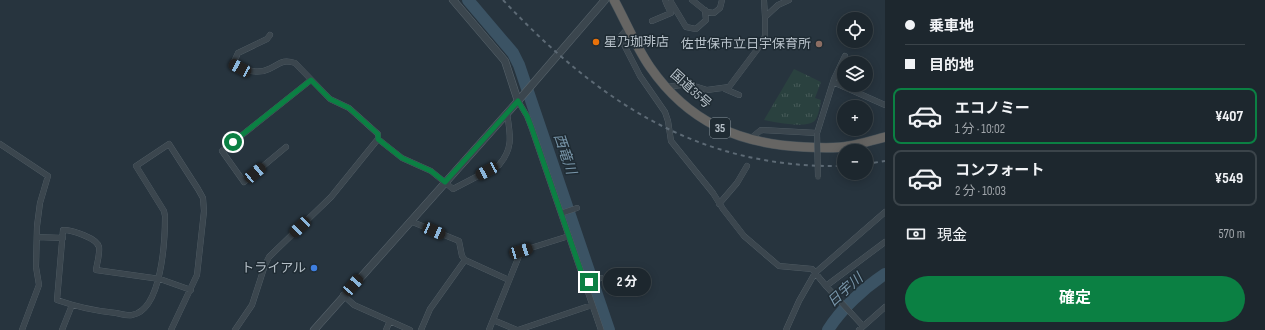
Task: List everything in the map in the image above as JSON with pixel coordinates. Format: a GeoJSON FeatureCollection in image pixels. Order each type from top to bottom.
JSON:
{"type":"FeatureCollection","features":[{"type":"Feature","properties":{"kind":"highway","name":"国道35号"},"geometry":{"type":"LineString","coordinates":[[614,0],[650,67],[689,109],[711,124],[731,134],[750,140],[783,146],[820,148],[849,146],[885,137]]}},
{"type":"Feature","properties":{"kind":"street"},"geometry":{"type":"LineString","coordinates":[[453,0],[505,61],[518,101],[527,116],[563,212],[569,236],[587,282],[592,305],[601,330]]}},
{"type":"Feature","properties":{"kind":"street"},"geometry":{"type":"LineString","coordinates":[[314,330],[343,295],[533,84],[605,0]]}},
{"type":"Feature","properties":{"kind":"street"},"geometry":{"type":"LineString","coordinates":[[692,0],[705,10],[714,13],[720,8],[722,0]]}},
{"type":"Feature","properties":{"kind":"street"},"geometry":{"type":"LineString","coordinates":[[725,89],[737,79],[762,43],[765,36],[764,0]]}},
{"type":"Feature","properties":{"kind":"street"},"geometry":{"type":"LineString","coordinates":[[765,17],[778,5],[789,0]]}},
{"type":"Feature","properties":{"kind":"street"},"geometry":{"type":"LineString","coordinates":[[666,2],[671,2],[686,27],[696,29],[706,20],[705,10]]}},
{"type":"Feature","properties":{"kind":"street"},"geometry":{"type":"LineString","coordinates":[[652,21],[671,14],[666,2]]}},
{"type":"Feature","properties":{"kind":"street"},"geometry":{"type":"LineString","coordinates":[[629,27],[620,37],[640,76],[665,112],[671,141],[714,193],[720,204],[744,236],[779,266],[812,269],[861,328],[885,307]]}},
{"type":"Feature","properties":{"kind":"street"},"geometry":{"type":"LineString","coordinates":[[270,35],[267,39],[238,53],[233,64],[254,72],[265,71],[281,61],[287,60],[295,62],[330,99],[349,108],[378,134],[378,139],[402,158],[431,171],[453,189],[499,165],[504,159],[511,143],[507,113]]}},
{"type":"Feature","properties":{"kind":"street"},"geometry":{"type":"LineString","coordinates":[[818,176],[817,133],[837,73]]}},
{"type":"Feature","properties":{"kind":"street"},"geometry":{"type":"LineString","coordinates":[[286,147],[244,182],[222,151],[311,80]]}},
{"type":"Feature","properties":{"kind":"street"},"geometry":{"type":"LineString","coordinates":[[833,82],[885,104]]}},
{"type":"Feature","properties":{"kind":"street"},"geometry":{"type":"LineString","coordinates":[[667,87],[688,84],[707,90],[725,89],[739,95]]}},
{"type":"Feature","properties":{"kind":"street"},"geometry":{"type":"LineString","coordinates":[[750,140],[761,130],[817,133]]}},
{"type":"Feature","properties":{"kind":"street"},"geometry":{"type":"LineString","coordinates":[[235,330],[252,305],[269,257],[330,197],[378,139]]}},
{"type":"Feature","properties":{"kind":"street"},"geometry":{"type":"LineString","coordinates":[[0,144],[48,176],[40,203],[37,237],[36,267],[39,285],[24,329]]}},
{"type":"Feature","properties":{"kind":"street"},"geometry":{"type":"LineString","coordinates":[[171,330],[191,290],[199,264],[204,212],[203,198],[169,144],[136,166],[164,211],[165,216],[160,279],[146,307],[138,313],[131,315],[87,310],[57,300],[63,230],[72,230],[95,241],[99,247],[96,270],[160,279],[191,290]]}},
{"type":"Feature","properties":{"kind":"street"},"geometry":{"type":"LineString","coordinates":[[720,204],[748,166]]}},
{"type":"Feature","properties":{"kind":"street"},"geometry":{"type":"LineString","coordinates":[[563,212],[576,208]]}},
{"type":"Feature","properties":{"kind":"street"},"geometry":{"type":"LineString","coordinates":[[786,330],[799,301],[815,273],[885,212]]}},
{"type":"Feature","properties":{"kind":"street"},"geometry":{"type":"LineString","coordinates":[[410,221],[459,241],[462,256],[465,260],[509,280]]}},
{"type":"Feature","properties":{"kind":"street"},"geometry":{"type":"LineString","coordinates":[[489,330],[521,251],[569,236]]}},
{"type":"Feature","properties":{"kind":"street"},"geometry":{"type":"LineString","coordinates":[[37,237],[62,238]]}},
{"type":"Feature","properties":{"kind":"street"},"geometry":{"type":"LineString","coordinates":[[826,286],[885,242]]}},
{"type":"Feature","properties":{"kind":"street"},"geometry":{"type":"LineString","coordinates":[[421,330],[430,309],[465,260]]}},
{"type":"Feature","properties":{"kind":"street"},"geometry":{"type":"LineString","coordinates":[[587,282],[600,278]]}},
{"type":"Feature","properties":{"kind":"street"},"geometry":{"type":"LineString","coordinates":[[343,295],[354,305],[410,330]]}},
{"type":"Feature","properties":{"kind":"street"},"geometry":{"type":"LineString","coordinates":[[62,330],[72,305]]}},
{"type":"Feature","properties":{"kind":"street"},"geometry":{"type":"LineString","coordinates":[[493,320],[518,330],[592,305]]}},
{"type":"Feature","properties":{"kind":"street"},"geometry":{"type":"LineString","coordinates":[[386,330],[390,321]]}},
{"type":"Feature","properties":{"kind":"green space"},"geometry":{"type":"Polygon","coordinates":[[[794,69],[821,82],[815,98],[821,100],[816,119],[807,124],[800,125],[764,120],[794,69]]]}},
{"type":"Feature","properties":{"kind":"waterway","name":"西竜川"},"geometry":{"type":"LineString","coordinates":[[468,0],[513,53],[519,65],[609,330]]}},
{"type":"Feature","properties":{"kind":"waterway","name":"日宇川"},"geometry":{"type":"LineString","coordinates":[[828,330],[839,314],[854,299],[885,274]]}},
{"type":"Feature","properties":{"kind":"railway"},"geometry":{"type":"LineString","coordinates":[[503,0],[539,37],[576,69],[615,98],[655,122],[698,142],[743,156],[792,164],[837,166]]}},
{"type":"Feature","properties":{"kind":"railway"},"geometry":{"type":"LineString","coordinates":[[873,163],[885,161]]}},
{"type":"Feature","properties":{"kind":"place","name":"星乃珈琲店"},"geometry":{"type":"Point","coordinates":[596,42]}},
{"type":"Feature","properties":{"kind":"place","name":"佐世保市立日宇保育所"},"geometry":{"type":"Point","coordinates":[819,44]}},
{"type":"Feature","properties":{"kind":"place","name":"トライアル"},"geometry":{"type":"Point","coordinates":[314,268]}},
{"type":"Feature","properties":{"kind":"route"},"geometry":{"type":"LineString","coordinates":[[233,142],[311,80],[330,99],[349,108],[378,134],[378,139],[402,158],[431,171],[445,182],[518,101],[527,116],[532,129],[585,283],[589,282]]}}]}
